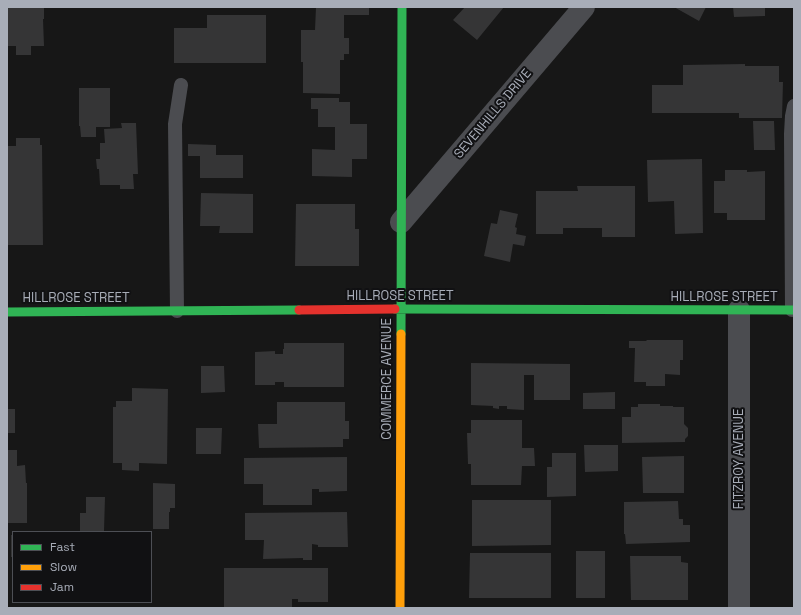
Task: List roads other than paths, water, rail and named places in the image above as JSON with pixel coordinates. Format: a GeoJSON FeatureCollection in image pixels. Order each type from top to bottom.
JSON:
{"type":"FeatureCollection","features":[{"type":"Feature","properties":{"kind":"street","name":"COMMERCE AVENUE"},"geometry":{"type":"LineString","coordinates":[[400,608],[402,7]]}},
{"type":"Feature","properties":{"kind":"street","name":"SEVENHILLS DRIVE"},"geometry":{"type":"LineString","coordinates":[[401,222],[584,7]]}},
{"type":"Feature","properties":{"kind":"street","name":"HILLROSE STREET"},"geometry":{"type":"LineString","coordinates":[[7,312],[400,309],[793,310]]}},
{"type":"Feature","properties":{"kind":"street","name":"FITZROY AVENUE"},"geometry":{"type":"LineString","coordinates":[[739,310],[739,608]]}},
{"type":"Feature","properties":{"kind":"lane"},"geometry":{"type":"LineString","coordinates":[[177,311],[175,124],[181,85]]}},
{"type":"Feature","properties":{"kind":"lane"},"geometry":{"type":"LineString","coordinates":[[793,310],[791,134],[794,106]]}}]}
